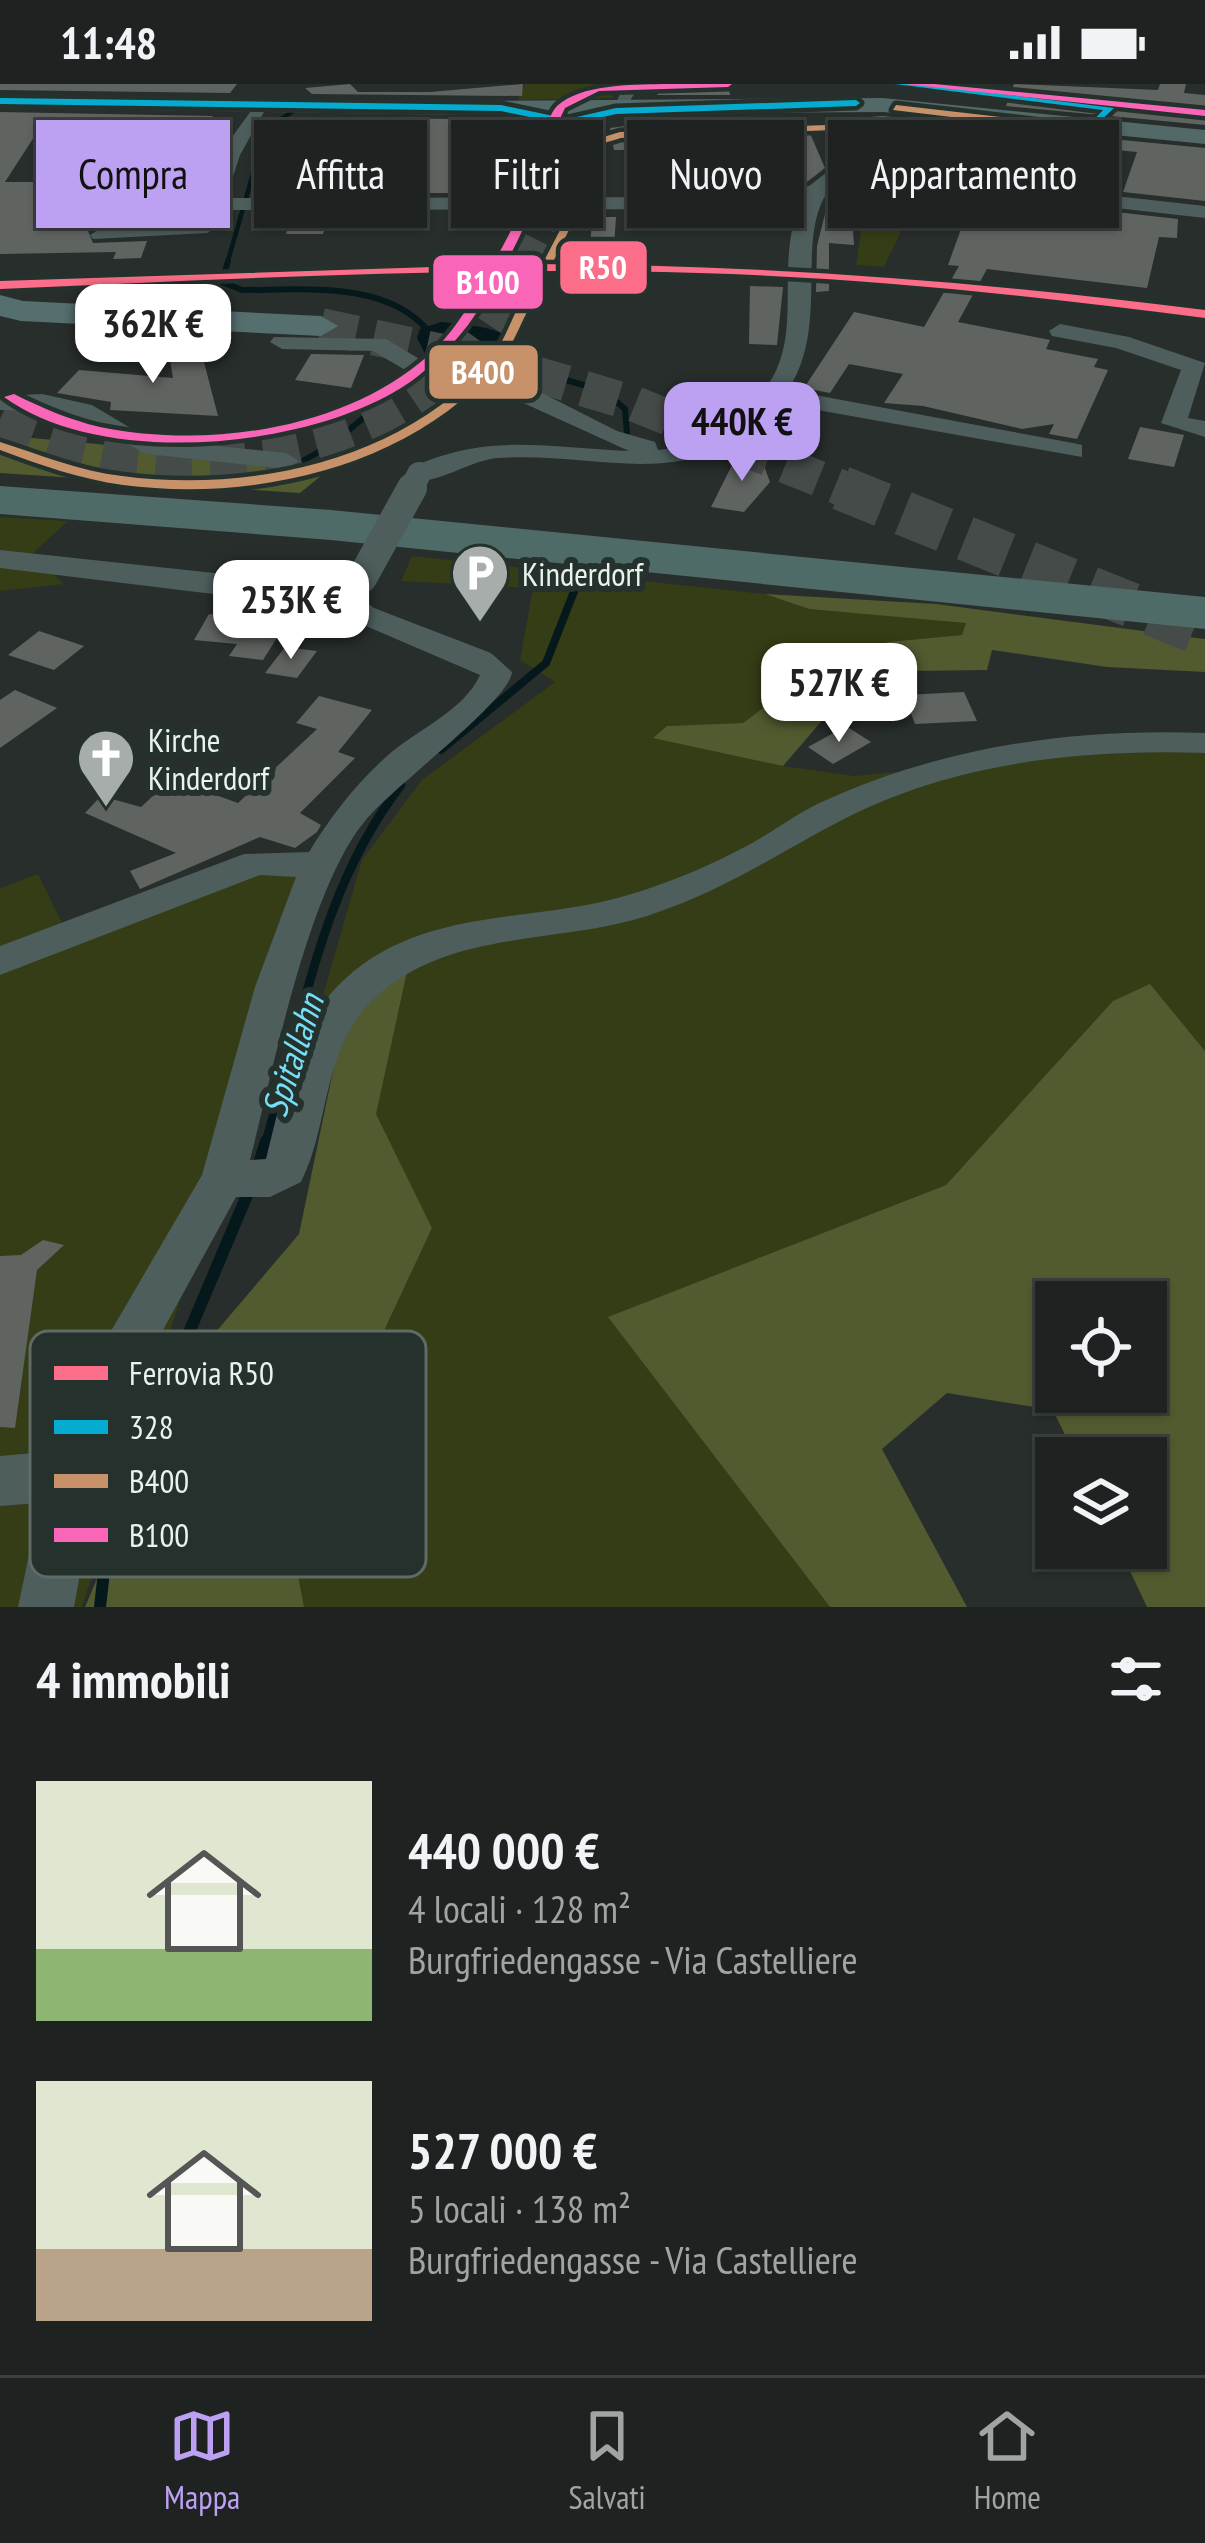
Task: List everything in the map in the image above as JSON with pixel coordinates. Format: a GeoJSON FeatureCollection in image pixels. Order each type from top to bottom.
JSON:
{"type":"FeatureCollection","features":[{"type":"Feature","properties":{"kind":"highway"},"geometry":{"type":"LineString","coordinates":[[0,485],[376,513],[1205,595]]}},
{"type":"Feature","properties":{"kind":"highway"},"geometry":{"type":"LineString","coordinates":[[0,500],[354,527],[1205,613]]}},
{"type":"Feature","properties":{"kind":"main road"},"geometry":{"type":"LineString","coordinates":[[0,101],[501,107],[567,118],[640,97],[714,105],[883,104],[1205,137]]}},
{"type":"Feature","properties":{"kind":"main road"},"geometry":{"type":"LineString","coordinates":[[10,318],[91,313],[321,326]]}},
{"type":"Feature","properties":{"kind":"street"},"geometry":{"type":"LineString","coordinates":[[235,203],[237,142],[259,105]]}},
{"type":"Feature","properties":{"kind":"street"},"geometry":{"type":"LineString","coordinates":[[230,142],[237,142]]}},
{"type":"Feature","properties":{"kind":"street"},"geometry":{"type":"LineString","coordinates":[[140,1331],[243,1178],[275,987],[320,865],[349,816],[400,763],[477,704],[496,680],[496,672],[480,660],[363,614],[357,589],[419,474],[439,461],[496,449],[615,460],[678,457],[741,427],[773,395],[799,345],[809,207],[828,178]]}},
{"type":"Feature","properties":{"kind":"street"},"geometry":{"type":"LineString","coordinates":[[603,197],[719,202],[818,191]]}},
{"type":"Feature","properties":{"kind":"street"},"geometry":{"type":"LineString","coordinates":[[100,235],[198,231],[235,203],[451,199]]}},
{"type":"Feature","properties":{"kind":"street"},"geometry":{"type":"LineString","coordinates":[[1119,202],[1205,212]]}},
{"type":"Feature","properties":{"kind":"street"},"geometry":{"type":"LineString","coordinates":[[1060,331],[1121,342],[1199,368],[1174,423],[1205,429]]}},
{"type":"Feature","properties":{"kind":"street"},"geometry":{"type":"LineString","coordinates":[[282,342],[378,344],[420,370],[527,394],[608,436],[678,457]]}},
{"type":"Feature","properties":{"kind":"street"},"geometry":{"type":"LineString","coordinates":[[773,395],[1073,451]]}},
{"type":"Feature","properties":{"kind":"street"},"geometry":{"type":"LineString","coordinates":[[0,403],[43,401],[72,407],[110,424],[124,440],[150,447],[286,461]]}},
{"type":"Feature","properties":{"kind":"street"},"geometry":{"type":"LineString","coordinates":[[0,559],[117,577],[241,585],[309,603],[357,589]]}},
{"type":"Feature","properties":{"kind":"street"},"geometry":{"type":"LineString","coordinates":[[243,1178],[285,1169],[328,1028],[358,989],[398,958],[430,941],[621,910],[690,888],[868,795],[978,761],[1093,743],[1205,743]]}},
{"type":"Feature","properties":{"kind":"street"},"geometry":{"type":"LineString","coordinates":[[0,961],[256,863],[320,865]]}},
{"type":"Feature","properties":{"kind":"street"},"geometry":{"type":"LineString","coordinates":[[0,1481],[30,1478]]}},
{"type":"Feature","properties":{"kind":"street"},"geometry":{"type":"LineString","coordinates":[[46,1607],[52,1577]]}},
{"type":"Feature","properties":{"kind":"green space"},"geometry":{"type":"Polygon","coordinates":[[[525,84],[616,84],[613,98],[518,100],[525,84]]]}},
{"type":"Feature","properties":{"kind":"green space"},"geometry":{"type":"Polygon","coordinates":[[[862,228],[903,228],[884,267],[856,265],[862,228]]]}},
{"type":"Feature","properties":{"kind":"green space"},"geometry":{"type":"Polygon","coordinates":[[[0,435],[333,466],[300,493],[0,473],[0,435]]]}},
{"type":"Feature","properties":{"kind":"green space"},"geometry":{"type":"Polygon","coordinates":[[[0,517],[68,521],[32,554],[64,584],[0,591],[0,517]]]}},
{"type":"Feature","properties":{"kind":"green space"},"geometry":{"type":"Polygon","coordinates":[[[412,556],[765,594],[809,609],[966,622],[963,635],[888,642],[820,665],[743,723],[667,726],[783,766],[854,776],[1105,753],[1205,751],[1205,1051],[1150,985],[1113,1002],[946,1185],[609,1317],[830,1607],[304,1607],[298,1577],[426,1577],[426,1331],[384,1331],[432,1228],[375,1114],[407,973],[347,1004],[321,1002],[362,860],[422,780],[555,682],[520,660],[533,588],[401,581],[412,556]]]}},
{"type":"Feature","properties":{"kind":"green space"},"geometry":{"type":"Polygon","coordinates":[[[765,594],[936,604],[1205,639],[1205,672],[1107,667],[992,650],[987,670],[910,671],[832,709],[783,766],[653,738],[667,726],[743,723],[820,665],[888,642],[962,635],[966,623],[809,609],[765,594]]]}},
{"type":"Feature","properties":{"kind":"green space"},"geometry":{"type":"Polygon","coordinates":[[[319,865],[170,1331],[30,1331],[30,1577],[92,1577],[82,1607],[0,1607],[0,966],[257,869],[319,865]]]}},
{"type":"Feature","properties":{"kind":"green space"},"geometry":{"type":"Polygon","coordinates":[[[38,874],[62,923],[0,946],[0,888],[38,874]]]}},
{"type":"Feature","properties":{"kind":"green space"},"geometry":{"type":"Polygon","coordinates":[[[407,972],[376,1114],[432,1228],[384,1331],[217,1331],[299,1234],[347,1004],[407,972]]]}},
{"type":"Feature","properties":{"kind":"green space"},"geometry":{"type":"Polygon","coordinates":[[[1150,984],[1205,1051],[1205,1607],[1147,1607],[1129,1569],[1167,1569],[1167,1437],[1066,1437],[1054,1413],[1167,1413],[1167,1281],[1035,1281],[1035,1407],[947,1393],[882,1449],[967,1607],[830,1607],[608,1317],[946,1185],[1113,1001],[1150,984]]]}},
{"type":"Feature","properties":{"kind":"green space"},"geometry":{"type":"Polygon","coordinates":[[[98,1577],[298,1577],[304,1607],[85,1607],[98,1577]]]}},
{"type":"Feature","properties":{"kind":"shaded area"},"geometry":{"type":"Polygon","coordinates":[[[441,322],[510,337],[530,354],[536,367],[484,377],[429,362],[417,338],[420,329],[441,322]]]}},
{"type":"Feature","properties":{"kind":"building"},"geometry":{"type":"Polygon","coordinates":[[[0,84],[237,84],[230,93],[0,90],[0,84]]]}},
{"type":"Feature","properties":{"kind":"building"},"geometry":{"type":"Polygon","coordinates":[[[350,84],[358,92],[430,92],[523,84],[522,96],[312,94],[305,88],[350,84]]]}},
{"type":"Feature","properties":{"kind":"building"},"geometry":{"type":"Polygon","coordinates":[[[662,84],[728,84],[730,95],[657,95],[662,84]]]}},
{"type":"Feature","properties":{"kind":"building"},"geometry":{"type":"Polygon","coordinates":[[[1014,84],[1158,90],[1160,84],[1186,84],[1184,93],[1205,95],[1205,125],[1006,106],[1014,84]]]}},
{"type":"Feature","properties":{"kind":"building"},"geometry":{"type":"Polygon","coordinates":[[[0,112],[213,116],[210,120],[36,120],[36,134],[5,182],[36,182],[36,228],[94,228],[88,231],[93,243],[147,241],[141,258],[113,259],[116,252],[0,254],[0,112]]]}},
{"type":"Feature","properties":{"kind":"building"},"geometry":{"type":"Polygon","coordinates":[[[883,116],[920,120],[868,120],[883,116]]]}},
{"type":"Feature","properties":{"kind":"building"},"geometry":{"type":"Polygon","coordinates":[[[803,117],[825,168],[804,182],[804,120],[632,118],[803,117]]]}},
{"type":"Feature","properties":{"kind":"building"},"geometry":{"type":"Polygon","coordinates":[[[520,119],[451,120],[451,193],[427,193],[427,120],[337,120],[520,119]]]}},
{"type":"Feature","properties":{"kind":"building"},"geometry":{"type":"Polygon","coordinates":[[[627,126],[627,150],[614,150],[610,128],[627,126]]]}},
{"type":"Feature","properties":{"kind":"building"},"geometry":{"type":"Polygon","coordinates":[[[1119,140],[1205,148],[1205,201],[1123,192],[1137,152],[1119,150],[1119,140]]]}},
{"type":"Feature","properties":{"kind":"building"},"geometry":{"type":"Polygon","coordinates":[[[828,202],[828,228],[853,228],[854,245],[829,243],[829,291],[816,292],[817,246],[828,202]]]}},
{"type":"Feature","properties":{"kind":"building"},"geometry":{"type":"Polygon","coordinates":[[[1119,212],[1178,219],[1177,238],[1159,237],[1147,288],[987,269],[958,322],[1050,340],[1046,349],[1098,359],[1094,367],[1108,370],[1077,439],[1049,434],[1054,424],[1022,429],[923,406],[884,403],[903,374],[849,364],[830,393],[804,388],[854,312],[924,327],[959,266],[948,265],[961,228],[1119,228],[1119,212]]]}},
{"type":"Feature","properties":{"kind":"building"},"geometry":{"type":"Polygon","coordinates":[[[603,217],[616,217],[614,247],[590,249],[591,228],[603,228],[603,217]]]}},
{"type":"Feature","properties":{"kind":"building"},"geometry":{"type":"Polygon","coordinates":[[[288,228],[325,228],[323,234],[286,234],[288,228]]]}},
{"type":"Feature","properties":{"kind":"building"},"geometry":{"type":"Polygon","coordinates":[[[750,286],[783,287],[777,345],[749,344],[750,286]]]}},
{"type":"Feature","properties":{"kind":"building"},"geometry":{"type":"Polygon","coordinates":[[[198,339],[218,416],[110,410],[111,402],[57,393],[79,370],[173,378],[167,343],[198,339]]]}},
{"type":"Feature","properties":{"kind":"building"},"geometry":{"type":"Polygon","coordinates":[[[311,354],[364,355],[351,388],[295,380],[311,354]]]}},
{"type":"Feature","properties":{"kind":"building"},"geometry":{"type":"Polygon","coordinates":[[[1140,427],[1184,435],[1174,467],[1128,459],[1140,427]]]}},
{"type":"Feature","properties":{"kind":"building"},"geometry":{"type":"Polygon","coordinates":[[[737,455],[761,458],[770,482],[744,512],[711,507],[737,455]]]}},
{"type":"Feature","properties":{"kind":"building"},"geometry":{"type":"Polygon","coordinates":[[[209,614],[261,619],[254,630],[280,633],[263,660],[229,656],[237,644],[194,640],[209,614]]]}},
{"type":"Feature","properties":{"kind":"building"},"geometry":{"type":"Polygon","coordinates":[[[39,631],[84,646],[54,670],[8,655],[39,631]]]}},
{"type":"Feature","properties":{"kind":"building"},"geometry":{"type":"Polygon","coordinates":[[[285,647],[317,651],[297,678],[265,673],[285,647]]]}},
{"type":"Feature","properties":{"kind":"building"},"geometry":{"type":"Polygon","coordinates":[[[15,690],[57,708],[0,748],[0,700],[15,690]]]}},
{"type":"Feature","properties":{"kind":"building"},"geometry":{"type":"Polygon","coordinates":[[[964,692],[977,721],[915,724],[904,695],[964,692]]]}},
{"type":"Feature","properties":{"kind":"building"},"geometry":{"type":"Polygon","coordinates":[[[319,696],[372,710],[338,752],[355,758],[300,813],[321,825],[317,832],[295,848],[260,837],[140,889],[130,871],[176,853],[85,813],[101,796],[141,807],[171,779],[238,803],[317,729],[296,723],[319,696]]]}},
{"type":"Feature","properties":{"kind":"building"},"geometry":{"type":"Polygon","coordinates":[[[846,726],[871,742],[833,764],[808,747],[846,726]]]}},
{"type":"Feature","properties":{"kind":"building"},"geometry":{"type":"Polygon","coordinates":[[[43,1240],[64,1245],[37,1270],[15,1428],[0,1427],[0,1256],[21,1255],[43,1240]]]}},
{"type":"Feature","properties":{"kind":"waterway"},"geometry":{"type":"LineString","coordinates":[[227,264],[266,129],[293,111]]}},
{"type":"Feature","properties":{"kind":"waterway"},"geometry":{"type":"LineString","coordinates":[[228,261],[222,282],[242,290],[368,296],[412,315],[429,332]]}},
{"type":"Feature","properties":{"kind":"waterway","name":"Spitallahn"},"geometry":{"type":"LineString","coordinates":[[521,367],[604,391],[625,409],[627,433]]}},
{"type":"Feature","properties":{"kind":"waterway"},"geometry":{"type":"LineString","coordinates":[[262,484],[331,445],[423,368]]}},
{"type":"Feature","properties":{"kind":"waterway","name":"Spitallahn"},"geometry":{"type":"LineString","coordinates":[[441,750],[546,663],[584,566]]}},
{"type":"Feature","properties":{"kind":"waterway","name":"Spitallahn"},"geometry":{"type":"LineString","coordinates":[[265,1144],[332,912],[373,826],[401,785]]}},
{"type":"Feature","properties":{"kind":"waterway","name":"Spitallahn"},"geometry":{"type":"LineString","coordinates":[[257,1170],[266,1141]]}},
{"type":"Feature","properties":{"kind":"waterway","name":"Spitallahn"},"geometry":{"type":"LineString","coordinates":[[190,1331],[251,1186]]}},
{"type":"Feature","properties":{"kind":"waterway","name":"Spitallahn"},"geometry":{"type":"LineString","coordinates":[[100,1607],[103,1577]]}},
{"type":"Feature","properties":{"kind":"tunnel"},"geometry":{"type":"LineString","coordinates":[[523,264],[541,228]]}},
{"type":"Feature","properties":{"kind":"tunnel"},"geometry":{"type":"LineString","coordinates":[[465,357],[487,329],[525,261]]}},
{"type":"Feature","properties":{"kind":"tunnel"},"geometry":{"type":"LineString","coordinates":[[321,326],[465,357]]}},
{"type":"Feature","properties":{"kind":"tunnel"},"geometry":{"type":"LineString","coordinates":[[0,419],[49,439],[163,460],[282,454],[339,440],[391,418],[436,387],[465,357]]}},
{"type":"Feature","properties":{"kind":"tunnel"},"geometry":{"type":"LineString","coordinates":[[465,357],[635,404],[849,491]]}},
{"type":"Feature","properties":{"kind":"tunnel"},"geometry":{"type":"LineString","coordinates":[[841,488],[1205,635]]}},
{"type":"Feature","properties":{"kind":"rail line","name":"R50"},"geometry":{"type":"LineString","coordinates":[[0,285],[437,269],[699,269],[952,285],[1205,314]]}},
{"type":"Feature","properties":{"kind":"transit line","name":"B100"},"geometry":{"type":"LineString","coordinates":[[10,397],[86,427],[158,438],[256,433],[353,407],[397,385],[434,357],[464,322],[524,213],[562,106],[597,89],[728,84]]}},
{"type":"Feature","properties":{"kind":"transit line","name":"328"},"geometry":{"type":"LineString","coordinates":[[899,84],[1110,108],[1098,120]]}},
{"type":"Feature","properties":{"kind":"transit line","name":"B100"},"geometry":{"type":"LineString","coordinates":[[908,84],[1205,113]]}},
{"type":"Feature","properties":{"kind":"transit line","name":"328"},"geometry":{"type":"LineString","coordinates":[[0,101],[501,108],[568,122],[616,111],[856,103]]}},
{"type":"Feature","properties":{"kind":"transit line","name":"B400"},"geometry":{"type":"LineString","coordinates":[[896,108],[1000,120]]}},
{"type":"Feature","properties":{"kind":"transit line","name":"B400"},"geometry":{"type":"LineString","coordinates":[[0,446],[58,468],[123,481],[191,485],[260,479],[328,465],[391,441],[447,407],[493,363],[567,226],[600,141],[620,135],[828,128]]}},
{"type":"Feature","properties":{"kind":"place","name":"Kinderdorf"},"geometry":{"type":"Point","coordinates":[480,624]}},
{"type":"Feature","properties":{"kind":"place","name":"Kirche Kinderdorf"},"geometry":{"type":"Point","coordinates":[106,809]}}]}
